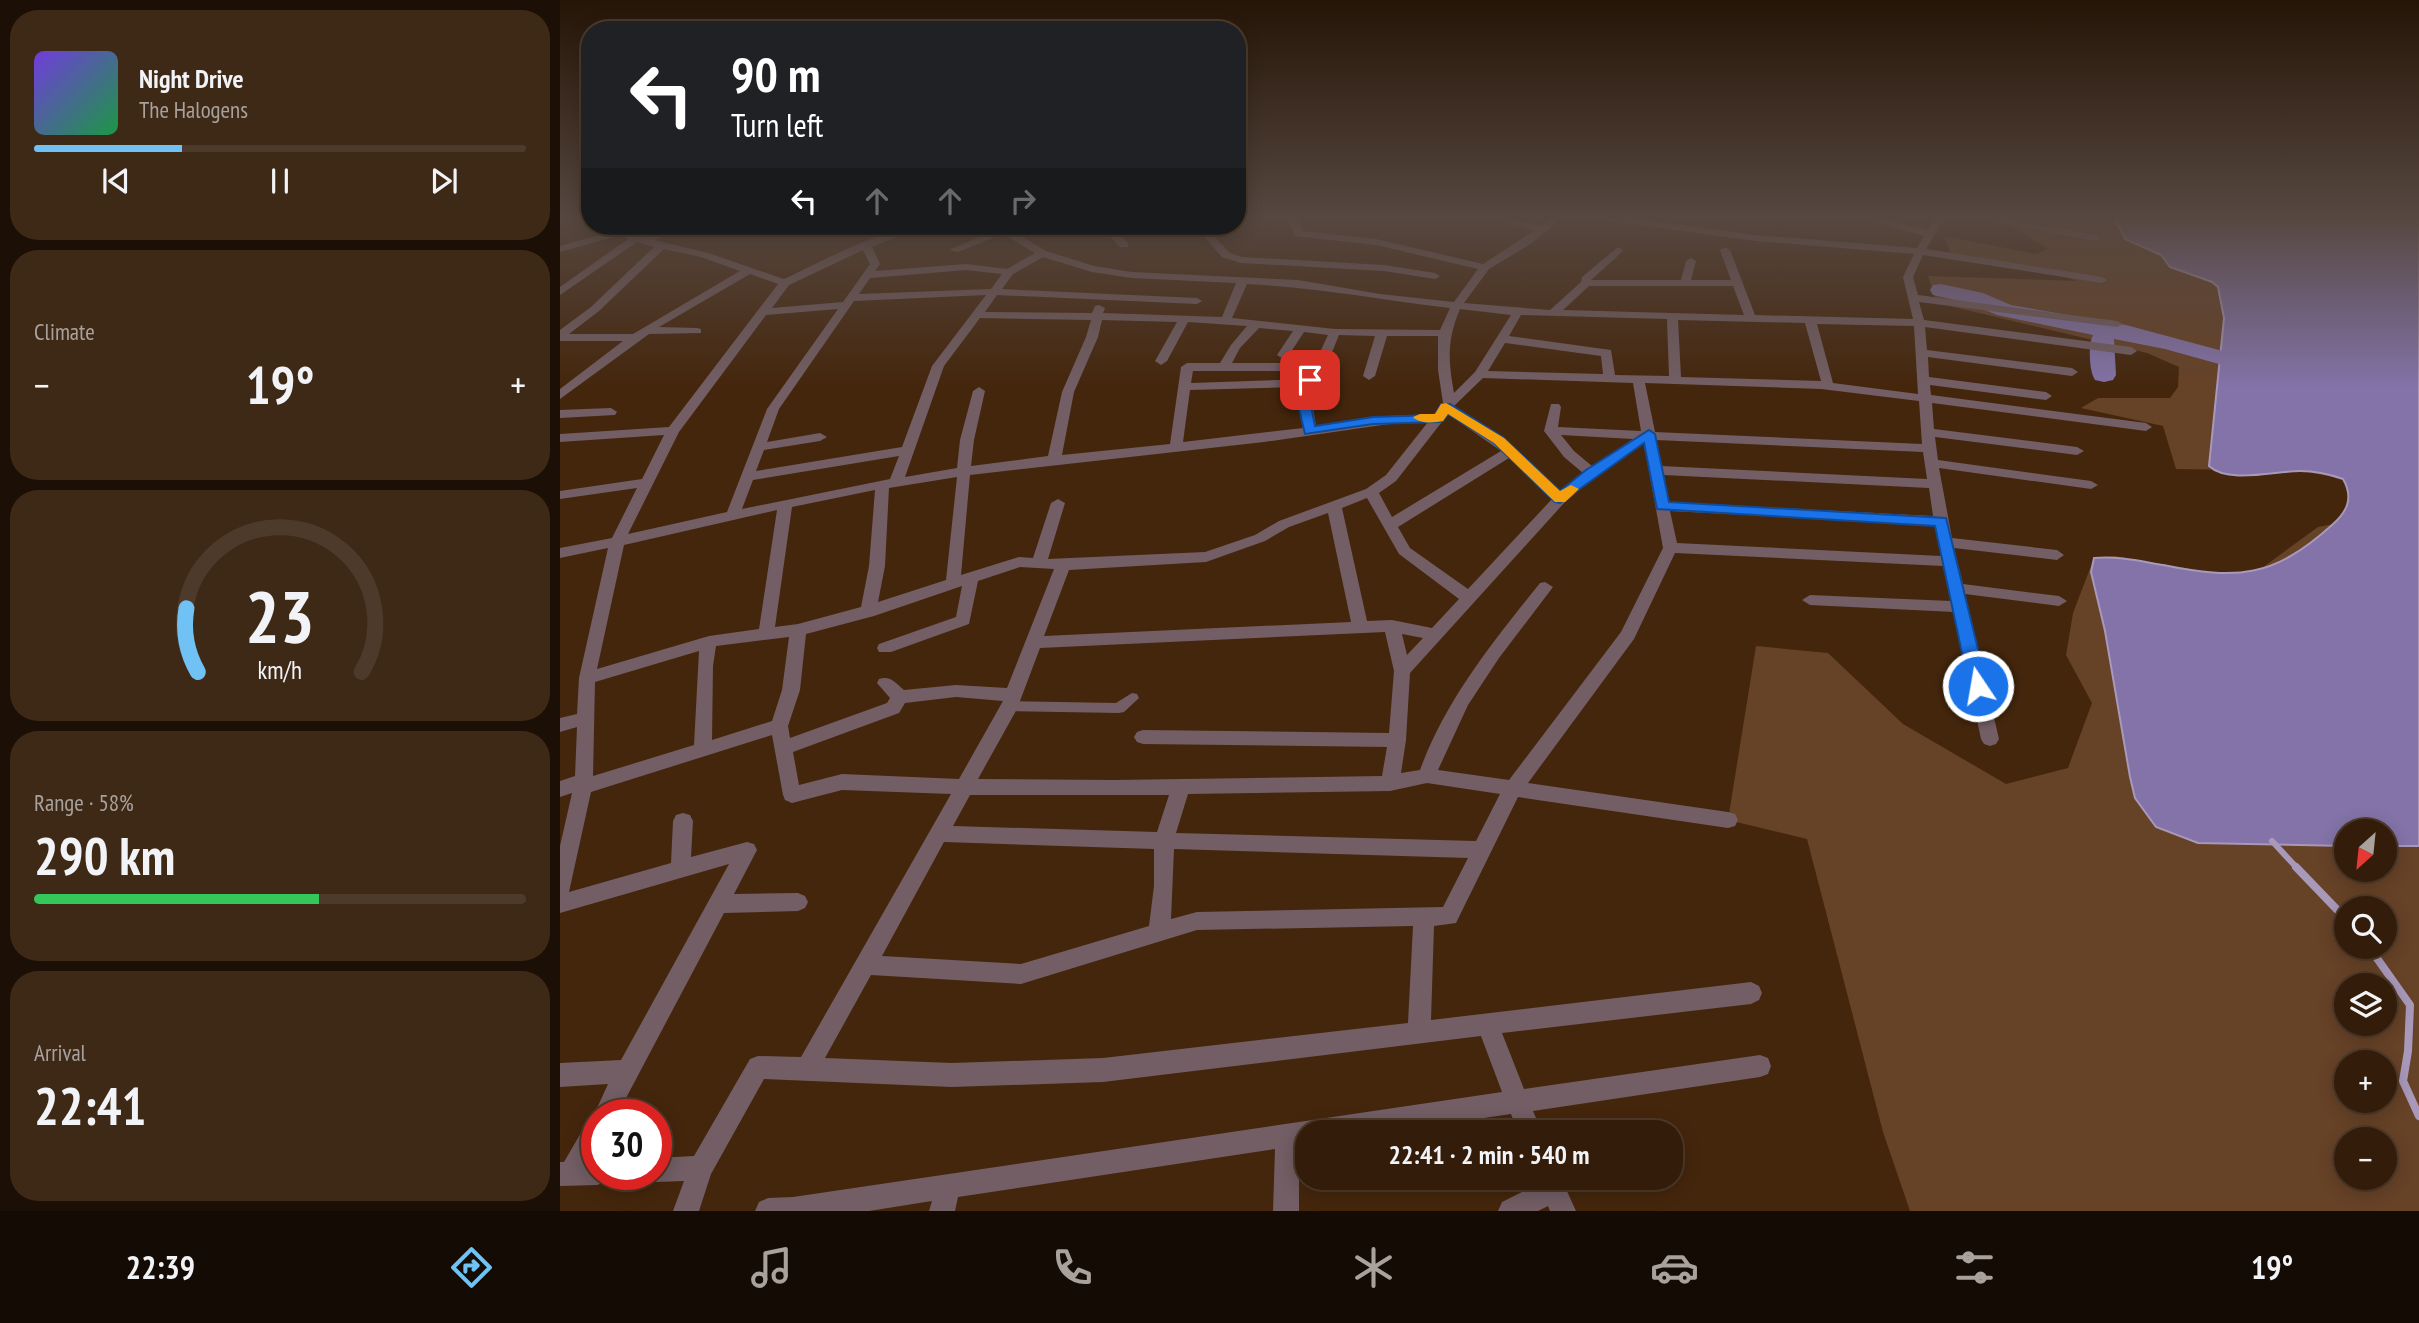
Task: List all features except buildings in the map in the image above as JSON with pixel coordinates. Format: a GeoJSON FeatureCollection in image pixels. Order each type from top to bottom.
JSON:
{"type":"FeatureCollection","features":[{"type":"Feature","properties":{"kind":"street"},"geometry":{"type":"LineString","coordinates":[[560,292],[585,275]]}},
{"type":"Feature","properties":{"kind":"street"},"geometry":{"type":"LineString","coordinates":[[560,337],[631,275]]}},
{"type":"Feature","properties":{"kind":"street"},"geometry":{"type":"LineString","coordinates":[[560,396],[633,337],[689,302],[741,275]]}},
{"type":"Feature","properties":{"kind":"street"},"geometry":{"type":"LineString","coordinates":[[759,275],[785,283]]}},
{"type":"Feature","properties":{"kind":"street"},"geometry":{"type":"LineString","coordinates":[[560,890],[583,784],[587,678],[617,542],[673,431],[785,283],[803,275]]}},
{"type":"Feature","properties":{"kind":"street"},"geometry":{"type":"LineString","coordinates":[[732,517],[773,409],[868,275],[874,275]]}},
{"type":"Feature","properties":{"kind":"street"},"geometry":{"type":"LineString","coordinates":[[868,612],[889,483],[908,450],[939,366],[1007,275]]}},
{"type":"Feature","properties":{"kind":"street"},"geometry":{"type":"LineString","coordinates":[[1129,275],[1298,283],[1456,306],[1518,312],[1919,323],[2130,351]]}},
{"type":"Feature","properties":{"kind":"street"},"geometry":{"type":"LineString","coordinates":[[1426,275],[1435,276]]}},
{"type":"Feature","properties":{"kind":"street"},"geometry":{"type":"LineString","coordinates":[[1445,410],[1444,334],[1456,306],[1480,275]]}},
{"type":"Feature","properties":{"kind":"street"},"geometry":{"type":"LineString","coordinates":[[1554,312],[1592,275]]}},
{"type":"Feature","properties":{"kind":"street"},"geometry":{"type":"LineString","coordinates":[[1685,283],[1687,275]]}},
{"type":"Feature","properties":{"kind":"street"},"geometry":{"type":"LineString","coordinates":[[1735,275],[1750,317]]}},
{"type":"Feature","properties":{"kind":"street"},"geometry":{"type":"LineString","coordinates":[[1910,275],[1919,323],[1928,448],[1945,542],[1990,739]]}},
{"type":"Feature","properties":{"kind":"street"},"geometry":{"type":"LineString","coordinates":[[2073,275],[2102,279]]}},
{"type":"Feature","properties":{"kind":"street"},"geometry":{"type":"LineString","coordinates":[[560,279],[575,281]]}},
{"type":"Feature","properties":{"kind":"street"},"geometry":{"type":"LineString","coordinates":[[1226,322],[1243,280]]}},
{"type":"Feature","properties":{"kind":"street"},"geometry":{"type":"LineString","coordinates":[[1586,283],[1738,282]]}},
{"type":"Feature","properties":{"kind":"street"},"geometry":{"type":"LineString","coordinates":[[763,312],[996,290],[1197,301]]}},
{"type":"Feature","properties":{"kind":"street"},"geometry":{"type":"LineString","coordinates":[[1055,459],[1068,392],[1092,337],[1095,317],[1105,294]]}},
{"type":"Feature","properties":{"kind":"street"},"geometry":{"type":"LineString","coordinates":[[1915,298],[2117,324]]}},
{"type":"Feature","properties":{"kind":"street"},"geometry":{"type":"LineString","coordinates":[[587,678],[709,642],[798,629],[868,612],[1019,562],[1063,565],[1206,557],[1260,538],[1284,524],[1371,492],[1391,478],[1422,436],[1480,374],[1518,312]]}},
{"type":"Feature","properties":{"kind":"street"},"geometry":{"type":"LineString","coordinates":[[976,315],[1184,319],[1335,332],[1444,334]]}},
{"type":"Feature","properties":{"kind":"street"},"geometry":{"type":"LineString","coordinates":[[1672,315],[1675,379]]}},
{"type":"Feature","properties":{"kind":"street"},"geometry":{"type":"LineString","coordinates":[[1161,360],[1184,319]]}},
{"type":"Feature","properties":{"kind":"street"},"geometry":{"type":"LineString","coordinates":[[1810,319],[1828,386]]}},
{"type":"Feature","properties":{"kind":"street"},"geometry":{"type":"LineString","coordinates":[[1224,367],[1235,347],[1255,325]]}},
{"type":"Feature","properties":{"kind":"street"},"geometry":{"type":"LineString","coordinates":[[1283,355],[1300,329]]}},
{"type":"Feature","properties":{"kind":"street"},"geometry":{"type":"LineString","coordinates":[[644,330],[697,331]]}},
{"type":"Feature","properties":{"kind":"street"},"geometry":{"type":"LineString","coordinates":[[1310,431],[1303,396],[1308,383],[1320,368],[1335,332]]}},
{"type":"Feature","properties":{"kind":"street"},"geometry":{"type":"LineString","coordinates":[[1369,376],[1382,333]]}},
{"type":"Feature","properties":{"kind":"street"},"geometry":{"type":"LineString","coordinates":[[560,337],[633,337]]}},
{"type":"Feature","properties":{"kind":"street"},"geometry":{"type":"LineString","coordinates":[[1502,339],[1607,354],[1609,377]]}},
{"type":"Feature","properties":{"kind":"street"},"geometry":{"type":"LineString","coordinates":[[1921,353],[2072,372]]}},
{"type":"Feature","properties":{"kind":"street"},"geometry":{"type":"LineString","coordinates":[[1176,446],[1187,367],[1320,368]]}},
{"type":"Feature","properties":{"kind":"street"},"geometry":{"type":"LineString","coordinates":[[1480,374],[1828,386],[2146,427]]}},
{"type":"Feature","properties":{"kind":"street"},"geometry":{"type":"LineString","coordinates":[[865,965],[1021,974],[1196,921],[1450,916],[1512,790],[1628,635],[1670,548],[1638,378]]}},
{"type":"Feature","properties":{"kind":"street"},"geometry":{"type":"LineString","coordinates":[[1923,380],[2046,396]]}},
{"type":"Feature","properties":{"kind":"street"},"geometry":{"type":"LineString","coordinates":[[1183,387],[1308,383]]}},
{"type":"Feature","properties":{"kind":"street"},"geometry":{"type":"LineString","coordinates":[[953,583],[955,539],[967,440],[979,391]]}},
{"type":"Feature","properties":{"kind":"street"},"geometry":{"type":"LineString","coordinates":[[1555,407],[1551,431],[1569,454],[1591,473]]}},
{"type":"Feature","properties":{"kind":"street"},"geometry":{"type":"LineString","coordinates":[[560,553],[889,483],[1055,459],[1238,442],[1445,410],[1499,440],[1560,499]]}},
{"type":"Feature","properties":{"kind":"street"},"geometry":{"type":"LineString","coordinates":[[560,414],[611,412]]}},
{"type":"Feature","properties":{"kind":"street"},"geometry":{"type":"LineString","coordinates":[[560,438],[673,431]]}},
{"type":"Feature","properties":{"kind":"street"},"geometry":{"type":"LineString","coordinates":[[1551,431],[1928,448]]}},
{"type":"Feature","properties":{"kind":"street"},"geometry":{"type":"LineString","coordinates":[[1927,432],[2077,451]]}},
{"type":"Feature","properties":{"kind":"street"},"geometry":{"type":"LineString","coordinates":[[1402,671],[1560,499],[1591,473],[1649,434]]}},
{"type":"Feature","properties":{"kind":"street"},"geometry":{"type":"LineString","coordinates":[[759,447],[820,437]]}},
{"type":"Feature","properties":{"kind":"street"},"geometry":{"type":"LineString","coordinates":[[747,477],[908,450]]}},
{"type":"Feature","properties":{"kind":"street"},"geometry":{"type":"LineString","coordinates":[[1390,525],[1510,451]]}},
{"type":"Feature","properties":{"kind":"street"},"geometry":{"type":"LineString","coordinates":[[1931,463],[2091,485]]}},
{"type":"Feature","properties":{"kind":"street"},"geometry":{"type":"LineString","coordinates":[[1654,470],[1935,484]]}},
{"type":"Feature","properties":{"kind":"street"},"geometry":{"type":"LineString","coordinates":[[560,495],[646,483]]}},
{"type":"Feature","properties":{"kind":"street"},"geometry":{"type":"LineString","coordinates":[[1371,492],[1404,551],[1468,597]]}},
{"type":"Feature","properties":{"kind":"street"},"geometry":{"type":"LineString","coordinates":[[1039,564],[1058,503]]}},
{"type":"Feature","properties":{"kind":"street"},"geometry":{"type":"LineString","coordinates":[[766,634],[785,506]]}},
{"type":"Feature","properties":{"kind":"street"},"geometry":{"type":"LineString","coordinates":[[1334,506],[1360,627]]}},
{"type":"Feature","properties":{"kind":"street"},"geometry":{"type":"LineString","coordinates":[[1662,506],[1941,522]]}},
{"type":"Feature","properties":{"kind":"street"},"geometry":{"type":"LineString","coordinates":[[1945,542],[2057,555]]}},
{"type":"Feature","properties":{"kind":"street"},"geometry":{"type":"LineString","coordinates":[[1670,548],[1950,561]]}},
{"type":"Feature","properties":{"kind":"street"},"geometry":{"type":"LineString","coordinates":[[807,1069],[1011,701],[1063,565]]}},
{"type":"Feature","properties":{"kind":"street"},"geometry":{"type":"LineString","coordinates":[[885,648],[963,620],[971,577]]}},
{"type":"Feature","properties":{"kind":"street"},"geometry":{"type":"LineString","coordinates":[[1427,776],[1435,750],[1456,708],[1482,667],[1545,587]]}},
{"type":"Feature","properties":{"kind":"street"},"geometry":{"type":"LineString","coordinates":[[1956,588],[2059,601]]}},
{"type":"Feature","properties":{"kind":"street"},"geometry":{"type":"LineString","coordinates":[[1810,600],[1961,607]]}},
{"type":"Feature","properties":{"kind":"street"},"geometry":{"type":"LineString","coordinates":[[1034,642],[1392,626],[1435,634]]}},
{"type":"Feature","properties":{"kind":"street"},"geometry":{"type":"LineString","coordinates":[[1390,783],[1402,671],[1392,626]]}},
{"type":"Feature","properties":{"kind":"street"},"geometry":{"type":"LineString","coordinates":[[798,629],[791,690],[779,726],[792,795],[842,782],[964,788],[1181,787],[1390,783],[1427,776],[1728,820]]}},
{"type":"Feature","properties":{"kind":"street"},"geometry":{"type":"LineString","coordinates":[[703,751],[705,666],[709,642]]}},
{"type":"Feature","properties":{"kind":"street"},"geometry":{"type":"LineString","coordinates":[[885,684],[900,697],[956,691],[1011,701],[1119,708],[1132,698]]}},
{"type":"Feature","properties":{"kind":"street"},"geometry":{"type":"LineString","coordinates":[[783,747],[893,708],[900,697]]}},
{"type":"Feature","properties":{"kind":"street"},"geometry":{"type":"LineString","coordinates":[[560,725],[586,718]]}},
{"type":"Feature","properties":{"kind":"street"},"geometry":{"type":"LineString","coordinates":[[560,789],[703,751],[779,726]]}},
{"type":"Feature","properties":{"kind":"street"},"geometry":{"type":"LineString","coordinates":[[1143,737],[1396,740]]}},
{"type":"Feature","properties":{"kind":"street"},"geometry":{"type":"LineString","coordinates":[[1159,932],[1164,886],[1164,840],[1181,787]]}},
{"type":"Feature","properties":{"kind":"street"},"geometry":{"type":"LineString","coordinates":[[681,869],[683,821]]}},
{"type":"Feature","properties":{"kind":"street"},"geometry":{"type":"LineString","coordinates":[[938,834],[1482,850]]}},
{"type":"Feature","properties":{"kind":"street"},"geometry":{"type":"LineString","coordinates":[[560,904],[747,850],[613,1099]]}},
{"type":"Feature","properties":{"kind":"street"},"geometry":{"type":"LineString","coordinates":[[718,904],[798,902]]}},
{"type":"Feature","properties":{"kind":"street"},"geometry":{"type":"LineString","coordinates":[[1419,1032],[1424,915]]}},
{"type":"Feature","properties":{"kind":"street"},"geometry":{"type":"LineString","coordinates":[[686,1211],[701,1168],[758,1067],[952,1075],[1103,1070],[1751,993]]}},
{"type":"Feature","properties":{"kind":"street"},"geometry":{"type":"LineString","coordinates":[[1487,1024],[1525,1120]]}},
{"type":"Feature","properties":{"kind":"street"},"geometry":{"type":"LineString","coordinates":[[1392,1120],[1760,1066]]}},
{"type":"Feature","properties":{"kind":"street"},"geometry":{"type":"LineString","coordinates":[[560,1075],[628,1071]]}},
{"type":"Feature","properties":{"kind":"street"},"geometry":{"type":"LineString","coordinates":[[768,1211],[793,1210],[1295,1134]]}},
{"type":"Feature","properties":{"kind":"street"},"geometry":{"type":"LineString","coordinates":[[566,1174],[581,1151]]}},
{"type":"Feature","properties":{"kind":"street"},"geometry":{"type":"LineString","coordinates":[[1286,1211],[1295,1164]]}},
{"type":"Feature","properties":{"kind":"street"},"geometry":{"type":"LineString","coordinates":[[672,1169],[701,1168]]}},
{"type":"Feature","properties":{"kind":"street"},"geometry":{"type":"LineString","coordinates":[[942,1211],[949,1185]]}},
{"type":"Feature","properties":{"kind":"street"},"geometry":{"type":"LineString","coordinates":[[1511,1211],[1555,1193]]}},
{"type":"Feature","properties":{"kind":"shaded area"},"geometry":{"type":"Polygon","coordinates":[[[2058,275],[2403,275],[2343,479],[2302,471],[2176,469],[2163,426],[2081,408],[2098,398],[2170,398],[2178,387],[2179,367],[2147,353],[1937,303],[1928,276],[2077,281],[2058,275]]]}},
{"type":"Feature","properties":{"kind":"shaded area"},"geometry":{"type":"Polygon","coordinates":[[[2191,275],[2419,275],[2419,846],[2398,846],[2398,819],[2334,819],[2334,846],[2198,843],[2156,827],[2135,798],[2105,631],[2091,572],[2094,558],[2128,559],[2213,573],[2254,570],[2291,556],[2311,543],[2342,515],[2348,498],[2343,479],[2327,474],[2300,471],[2240,475],[2217,471],[2209,466],[2224,318],[2218,287],[2191,275]]]}},
{"type":"Feature","properties":{"kind":"shaded area"},"geometry":{"type":"Polygon","coordinates":[[[2419,508],[2419,1211],[1910,1211],[1883,1132],[1807,839],[1728,820],[1756,646],[1828,653],[1903,724],[2006,784],[2068,768],[2092,703],[2066,655],[2073,613],[2094,558],[2115,556],[2225,575],[2255,573],[2318,527],[2419,508]]]}},
{"type":"Feature","properties":{"kind":"waterway"},"geometry":{"type":"LineString","coordinates":[[1941,290],[1975,298],[2005,310],[2114,332]]}},
{"type":"Feature","properties":{"kind":"waterway"},"geometry":{"type":"LineString","coordinates":[[2104,375],[2102,340],[2106,332],[2114,332]]}},
{"type":"Feature","properties":{"kind":"waterway"},"geometry":{"type":"LineString","coordinates":[[2114,332],[2126,332]]}},
{"type":"Feature","properties":{"kind":"waterway"},"geometry":{"type":"LineString","coordinates":[[2114,332],[2169,343],[2262,369]]}},
{"type":"Feature","properties":{"kind":"waterway"},"geometry":{"type":"LineString","coordinates":[[2272,841],[2298,869]]}},
{"type":"Feature","properties":{"kind":"waterway"},"geometry":{"type":"LineString","coordinates":[[2296,867],[2334,906]]}},
{"type":"Feature","properties":{"kind":"waterway"},"geometry":{"type":"LineString","coordinates":[[2377,959],[2410,1005],[2408,1051],[2403,1081],[2419,1116]]}},
{"type":"Feature","properties":{"kind":"slow traffic"},"geometry":{"type":"LineString","coordinates":[[1420,417],[1439,418],[1446,407],[1499,440],[1560,499],[1571,489]]}},
{"type":"Feature","properties":{"kind":"route"},"geometry":{"type":"LineString","coordinates":[[1310,380],[1303,396],[1310,431],[1396,418],[1439,418],[1446,407],[1499,440],[1560,499],[1591,473],[1649,434],[1662,506],[1941,522],[1978,686]]}}]}
